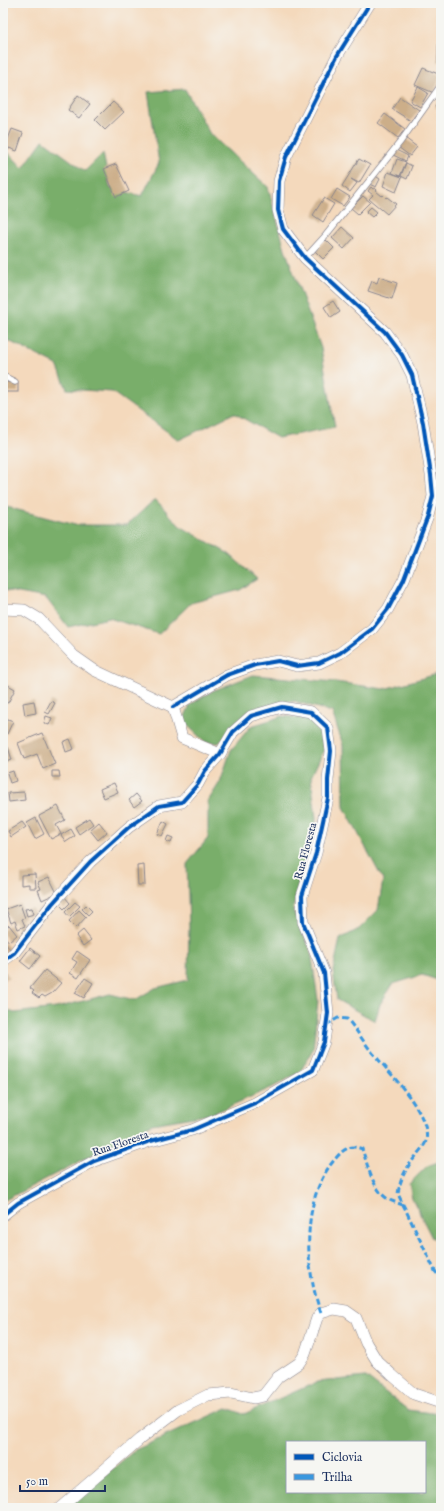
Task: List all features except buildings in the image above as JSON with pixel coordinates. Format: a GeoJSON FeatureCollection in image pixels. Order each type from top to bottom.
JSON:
{"type":"FeatureCollection","features":[{"type":"Feature","properties":{"kind":"street"},"geometry":{"type":"LineString","coordinates":[[173,707],[227,676],[255,665],[278,662],[297,666],[319,663],[340,653],[372,629],[388,609],[404,579],[428,516],[433,496],[431,475],[424,423],[412,375],[402,355],[385,332],[305,258],[283,229],[278,210],[279,181],[286,157],[337,56],[370,3]]}},
{"type":"Feature","properties":{"kind":"street"},"geometry":{"type":"LineString","coordinates":[[3,609],[24,610],[39,619],[74,656],[94,670],[173,707],[182,738],[220,754]]}},
{"type":"Feature","properties":{"kind":"street","name":"Rua Floresta"},"geometry":{"type":"LineString","coordinates":[[3,961],[14,953],[52,904],[90,862],[129,827],[159,806],[182,802],[198,784],[206,771],[220,754],[233,732],[251,716],[282,707],[311,712],[328,728],[331,751],[328,798],[316,853],[302,896],[303,922],[324,973],[328,1013],[324,1042],[312,1070],[255,1103],[192,1130],[147,1142],[94,1161],[18,1203],[3,1215]]}},
{"type":"Feature","properties":{"kind":"street"},"geometry":{"type":"LineString","coordinates":[[60,1508],[140,1439],[178,1410],[208,1395],[231,1393],[253,1398],[263,1396],[278,1377],[299,1363],[305,1354],[317,1318],[321,1313],[334,1309],[346,1311],[356,1318],[366,1343],[378,1361],[414,1394],[441,1403]]}},
{"type":"Feature","properties":{"kind":"lane"},"geometry":{"type":"LineString","coordinates":[[305,258],[326,235],[401,140],[441,85]]}},
{"type":"Feature","properties":{"kind":"lane"},"geometry":{"type":"LineString","coordinates":[[3,376],[15,382]]}},
{"type":"Feature","properties":{"kind":"green space"},"geometry":{"type":"Polygon","coordinates":[[[185,89],[210,134],[268,187],[285,249],[321,348],[335,427],[278,438],[234,413],[179,440],[112,392],[67,389],[57,365],[3,338],[3,147],[23,168],[43,140],[85,171],[103,153],[110,188],[142,196],[159,163],[148,92],[185,89]]]}},
{"type":"Feature","properties":{"kind":"green space"},"geometry":{"type":"Polygon","coordinates":[[[155,499],[180,526],[229,554],[257,579],[240,590],[191,603],[159,634],[109,618],[68,627],[46,598],[3,590],[3,506],[75,525],[127,525],[155,499]]]}},
{"type":"Feature","properties":{"kind":"green space"},"geometry":{"type":"Polygon","coordinates":[[[441,673],[441,981],[422,975],[393,984],[380,1004],[375,1021],[337,1000],[333,971],[340,939],[359,929],[378,910],[383,880],[344,807],[343,745],[332,712],[294,701],[249,712],[219,743],[205,742],[183,721],[190,705],[212,691],[253,675],[336,682],[384,689],[441,673]]]}},
{"type":"Feature","properties":{"kind":"green space"},"geometry":{"type":"Polygon","coordinates":[[[283,716],[308,719],[321,732],[324,750],[311,777],[316,818],[315,835],[301,870],[293,911],[311,951],[318,1000],[313,1050],[300,1072],[273,1087],[212,1114],[152,1124],[3,1201],[3,1007],[14,1013],[56,1008],[110,994],[135,1000],[155,988],[188,980],[189,926],[187,864],[208,838],[208,801],[220,782],[231,750],[251,726],[283,716]]]}},
{"type":"Feature","properties":{"kind":"green space"},"geometry":{"type":"Polygon","coordinates":[[[441,1161],[441,1239],[432,1238],[412,1198],[409,1184],[427,1166],[441,1161]]]}},
{"type":"Feature","properties":{"kind":"green space"},"geometry":{"type":"Polygon","coordinates":[[[366,1377],[408,1410],[441,1414],[441,1508],[66,1508],[135,1450],[227,1408],[244,1414],[317,1382],[366,1377]]]}},
{"type":"Feature","properties":{"kind":"marked path"},"geometry":{"type":"LineString","coordinates":[[326,1025],[338,1018],[347,1019],[371,1051],[407,1093],[422,1119],[426,1130],[426,1141],[404,1174],[400,1183],[398,1194],[435,1271],[441,1279]]}},
{"type":"Feature","properties":{"kind":"marked path"},"geometry":{"type":"LineString","coordinates":[[321,1313],[315,1295],[311,1275],[309,1254],[311,1212],[316,1192],[325,1174],[336,1158],[348,1148],[354,1147],[362,1149],[371,1176],[378,1189],[388,1199],[403,1205]]}},
{"type":"Feature","properties":{"kind":"cycle path"},"geometry":{"type":"LineString","coordinates":[[173,707],[227,675],[255,665],[278,661],[297,666],[319,663],[340,653],[372,629],[388,609],[404,579],[428,516],[433,496],[431,475],[423,423],[412,375],[402,355],[385,332],[305,258],[283,229],[278,210],[279,181],[286,157],[337,56],[370,3]]}},
{"type":"Feature","properties":{"kind":"cycle path"},"geometry":{"type":"LineString","coordinates":[[3,961],[14,953],[52,904],[90,862],[129,827],[159,806],[182,802],[198,784],[205,771],[220,754],[233,732],[251,716],[282,707],[311,712],[328,728],[331,751],[328,798],[316,853],[302,896],[303,922],[324,973],[328,1013],[324,1042],[313,1070],[255,1103],[192,1130],[147,1142],[94,1161],[18,1203],[3,1215]]}}]}
